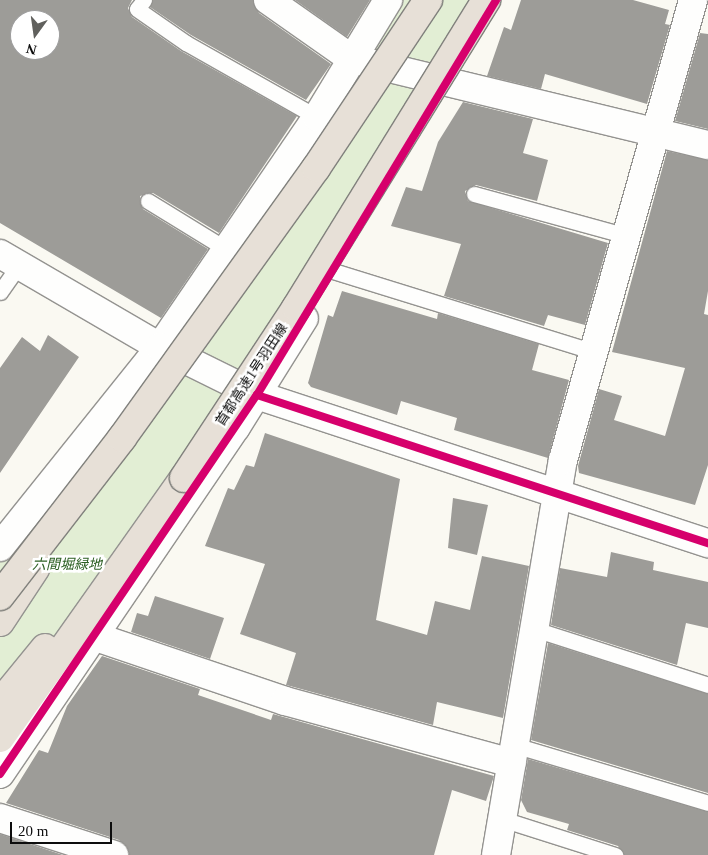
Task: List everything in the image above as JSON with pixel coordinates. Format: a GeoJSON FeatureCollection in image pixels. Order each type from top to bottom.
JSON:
{"type":"FeatureCollection","features":[{"type":"Feature","properties":{"kind":"highway"},"geometry":{"type":"LineString","coordinates":[[0,596],[122,438],[316,168],[428,0]]}},
{"type":"Feature","properties":{"kind":"highway","name":"首都高速1号羽田線"},"geometry":{"type":"LineString","coordinates":[[0,738],[184,478],[296,308],[486,0]]}},
{"type":"Feature","properties":{"kind":"highway"},"geometry":{"type":"LineString","coordinates":[[0,622],[122,438]]}},
{"type":"Feature","properties":{"kind":"highway"},"geometry":{"type":"LineString","coordinates":[[0,703],[184,478]]}},
{"type":"Feature","properties":{"kind":"street"},"geometry":{"type":"LineString","coordinates":[[268,0],[352,59],[708,145]]}},
{"type":"Feature","properties":{"kind":"street"},"geometry":{"type":"LineString","coordinates":[[0,547],[160,346],[317,117],[388,0]]}},
{"type":"Feature","properties":{"kind":"street"},"geometry":{"type":"LineString","coordinates":[[0,774],[96,637],[258,395],[450,83],[496,0]]}},
{"type":"Feature","properties":{"kind":"street"},"geometry":{"type":"LineString","coordinates":[[496,855],[557,496],[592,352],[624,235],[693,0]]}},
{"type":"Feature","properties":{"kind":"street"},"geometry":{"type":"LineString","coordinates":[[9,260],[160,346],[258,395],[557,496],[708,543]]}},
{"type":"Feature","properties":{"kind":"street"},"geometry":{"type":"LineString","coordinates":[[96,637],[285,701],[513,754]]}},
{"type":"Feature","properties":{"kind":"street"},"geometry":{"type":"LineString","coordinates":[[0,818],[114,855]]}},
{"type":"Feature","properties":{"kind":"lane"},"geometry":{"type":"LineString","coordinates":[[144,0],[137,9],[170,32],[317,117]]}},
{"type":"Feature","properties":{"kind":"lane"},"geometry":{"type":"LineString","coordinates":[[474,194],[624,235]]}},
{"type":"Feature","properties":{"kind":"lane"},"geometry":{"type":"LineString","coordinates":[[148,201],[226,249]]}},
{"type":"Feature","properties":{"kind":"lane"},"geometry":{"type":"LineString","coordinates":[[0,292],[9,260]]}},
{"type":"Feature","properties":{"kind":"lane"},"geometry":{"type":"LineString","coordinates":[[333,271],[592,352]]}},
{"type":"Feature","properties":{"kind":"lane"},"geometry":{"type":"LineString","coordinates":[[534,629],[708,685]]}},
{"type":"Feature","properties":{"kind":"lane"},"geometry":{"type":"LineString","coordinates":[[513,754],[708,803]]}},
{"type":"Feature","properties":{"kind":"lane"},"geometry":{"type":"LineString","coordinates":[[502,819],[615,855]]}},
{"type":"Feature","properties":{"kind":"green space","name":"六間堀緑地"},"geometry":{"type":"Polygon","coordinates":[[[388,0],[496,0],[0,774],[0,547],[160,347],[388,0]]]}},
{"type":"Feature","properties":{"kind":"building"},"geometry":{"type":"Polygon","coordinates":[[[0,0],[132,0],[128,8],[132,17],[181,51],[297,116],[219,233],[153,193],[140,196],[143,209],[208,249],[161,318],[0,223],[0,0]]]}},
{"type":"Feature","properties":{"kind":"building"},"geometry":{"type":"Polygon","coordinates":[[[153,0],[253,0],[259,13],[331,64],[306,100],[191,35],[150,7],[153,0]]]}},
{"type":"Feature","properties":{"kind":"building"},"geometry":{"type":"Polygon","coordinates":[[[295,0],[370,0],[347,37],[295,0]]]}},
{"type":"Feature","properties":{"kind":"building"},"geometry":{"type":"Polygon","coordinates":[[[521,0],[633,0],[669,10],[665,24],[670,25],[647,104],[545,74],[541,89],[487,76],[504,27],[511,30],[521,0]]]}},
{"type":"Feature","properties":{"kind":"building"},"geometry":{"type":"Polygon","coordinates":[[[700,33],[708,34],[708,129],[675,121],[700,33]]]}},
{"type":"Feature","properties":{"kind":"building"},"geometry":{"type":"Polygon","coordinates":[[[463,102],[533,119],[523,153],[548,160],[537,201],[476,185],[465,191],[468,201],[608,243],[585,325],[548,315],[544,326],[444,296],[461,244],[391,226],[406,187],[422,191],[438,142],[463,102]]]}},
{"type":"Feature","properties":{"kind":"building"},"geometry":{"type":"Polygon","coordinates":[[[667,151],[708,160],[708,291],[704,314],[708,315],[708,465],[695,505],[579,473],[578,466],[599,389],[622,396],[614,420],[665,436],[685,368],[612,352],[667,151]]]}},
{"type":"Feature","properties":{"kind":"building"},"geometry":{"type":"Polygon","coordinates":[[[342,291],[437,319],[438,313],[539,344],[532,370],[569,380],[548,458],[454,430],[457,418],[401,401],[397,415],[311,387],[308,383],[328,315],[333,317],[342,291]]]}},
{"type":"Feature","properties":{"kind":"building"},"geometry":{"type":"Polygon","coordinates":[[[48,335],[79,357],[0,473],[0,368],[22,337],[40,351],[48,335]]]}},
{"type":"Feature","properties":{"kind":"building"},"geometry":{"type":"Polygon","coordinates":[[[265,433],[400,479],[376,620],[427,635],[435,601],[470,610],[482,556],[529,566],[503,718],[437,702],[433,725],[286,685],[296,653],[240,634],[265,564],[205,546],[228,488],[234,490],[246,465],[254,467],[265,433]]]}},
{"type":"Feature","properties":{"kind":"building"},"geometry":{"type":"Polygon","coordinates":[[[453,498],[488,505],[477,555],[448,548],[453,498]]]}},
{"type":"Feature","properties":{"kind":"building"},"geometry":{"type":"Polygon","coordinates":[[[611,552],[654,562],[653,570],[708,582],[708,628],[686,623],[677,665],[551,625],[560,568],[607,577],[611,552]]]}},
{"type":"Feature","properties":{"kind":"building"},"geometry":{"type":"Polygon","coordinates":[[[155,596],[224,618],[210,659],[131,632],[137,613],[148,616],[155,596]]]}},
{"type":"Feature","properties":{"kind":"building"},"geometry":{"type":"Polygon","coordinates":[[[548,643],[708,694],[708,793],[531,740],[548,643]]]}},
{"type":"Feature","properties":{"kind":"building"},"geometry":{"type":"Polygon","coordinates":[[[102,656],[200,689],[198,695],[271,720],[273,714],[494,776],[486,801],[452,790],[434,855],[129,855],[119,840],[6,803],[39,750],[48,753],[67,706],[102,656]]]}},
{"type":"Feature","properties":{"kind":"building"},"geometry":{"type":"Polygon","coordinates":[[[528,759],[708,812],[708,855],[624,855],[618,846],[567,830],[569,824],[527,812],[521,800],[528,759]]]}},
{"type":"Feature","properties":{"kind":"building"},"geometry":{"type":"Polygon","coordinates":[[[0,834],[63,855],[0,855],[0,834]]]}},
{"type":"Feature","properties":{"kind":"cycle path"},"geometry":{"type":"LineString","coordinates":[[0,774],[257,395],[496,0]]}},
{"type":"Feature","properties":{"kind":"cycle path"},"geometry":{"type":"LineString","coordinates":[[257,395],[708,543]]}}]}
